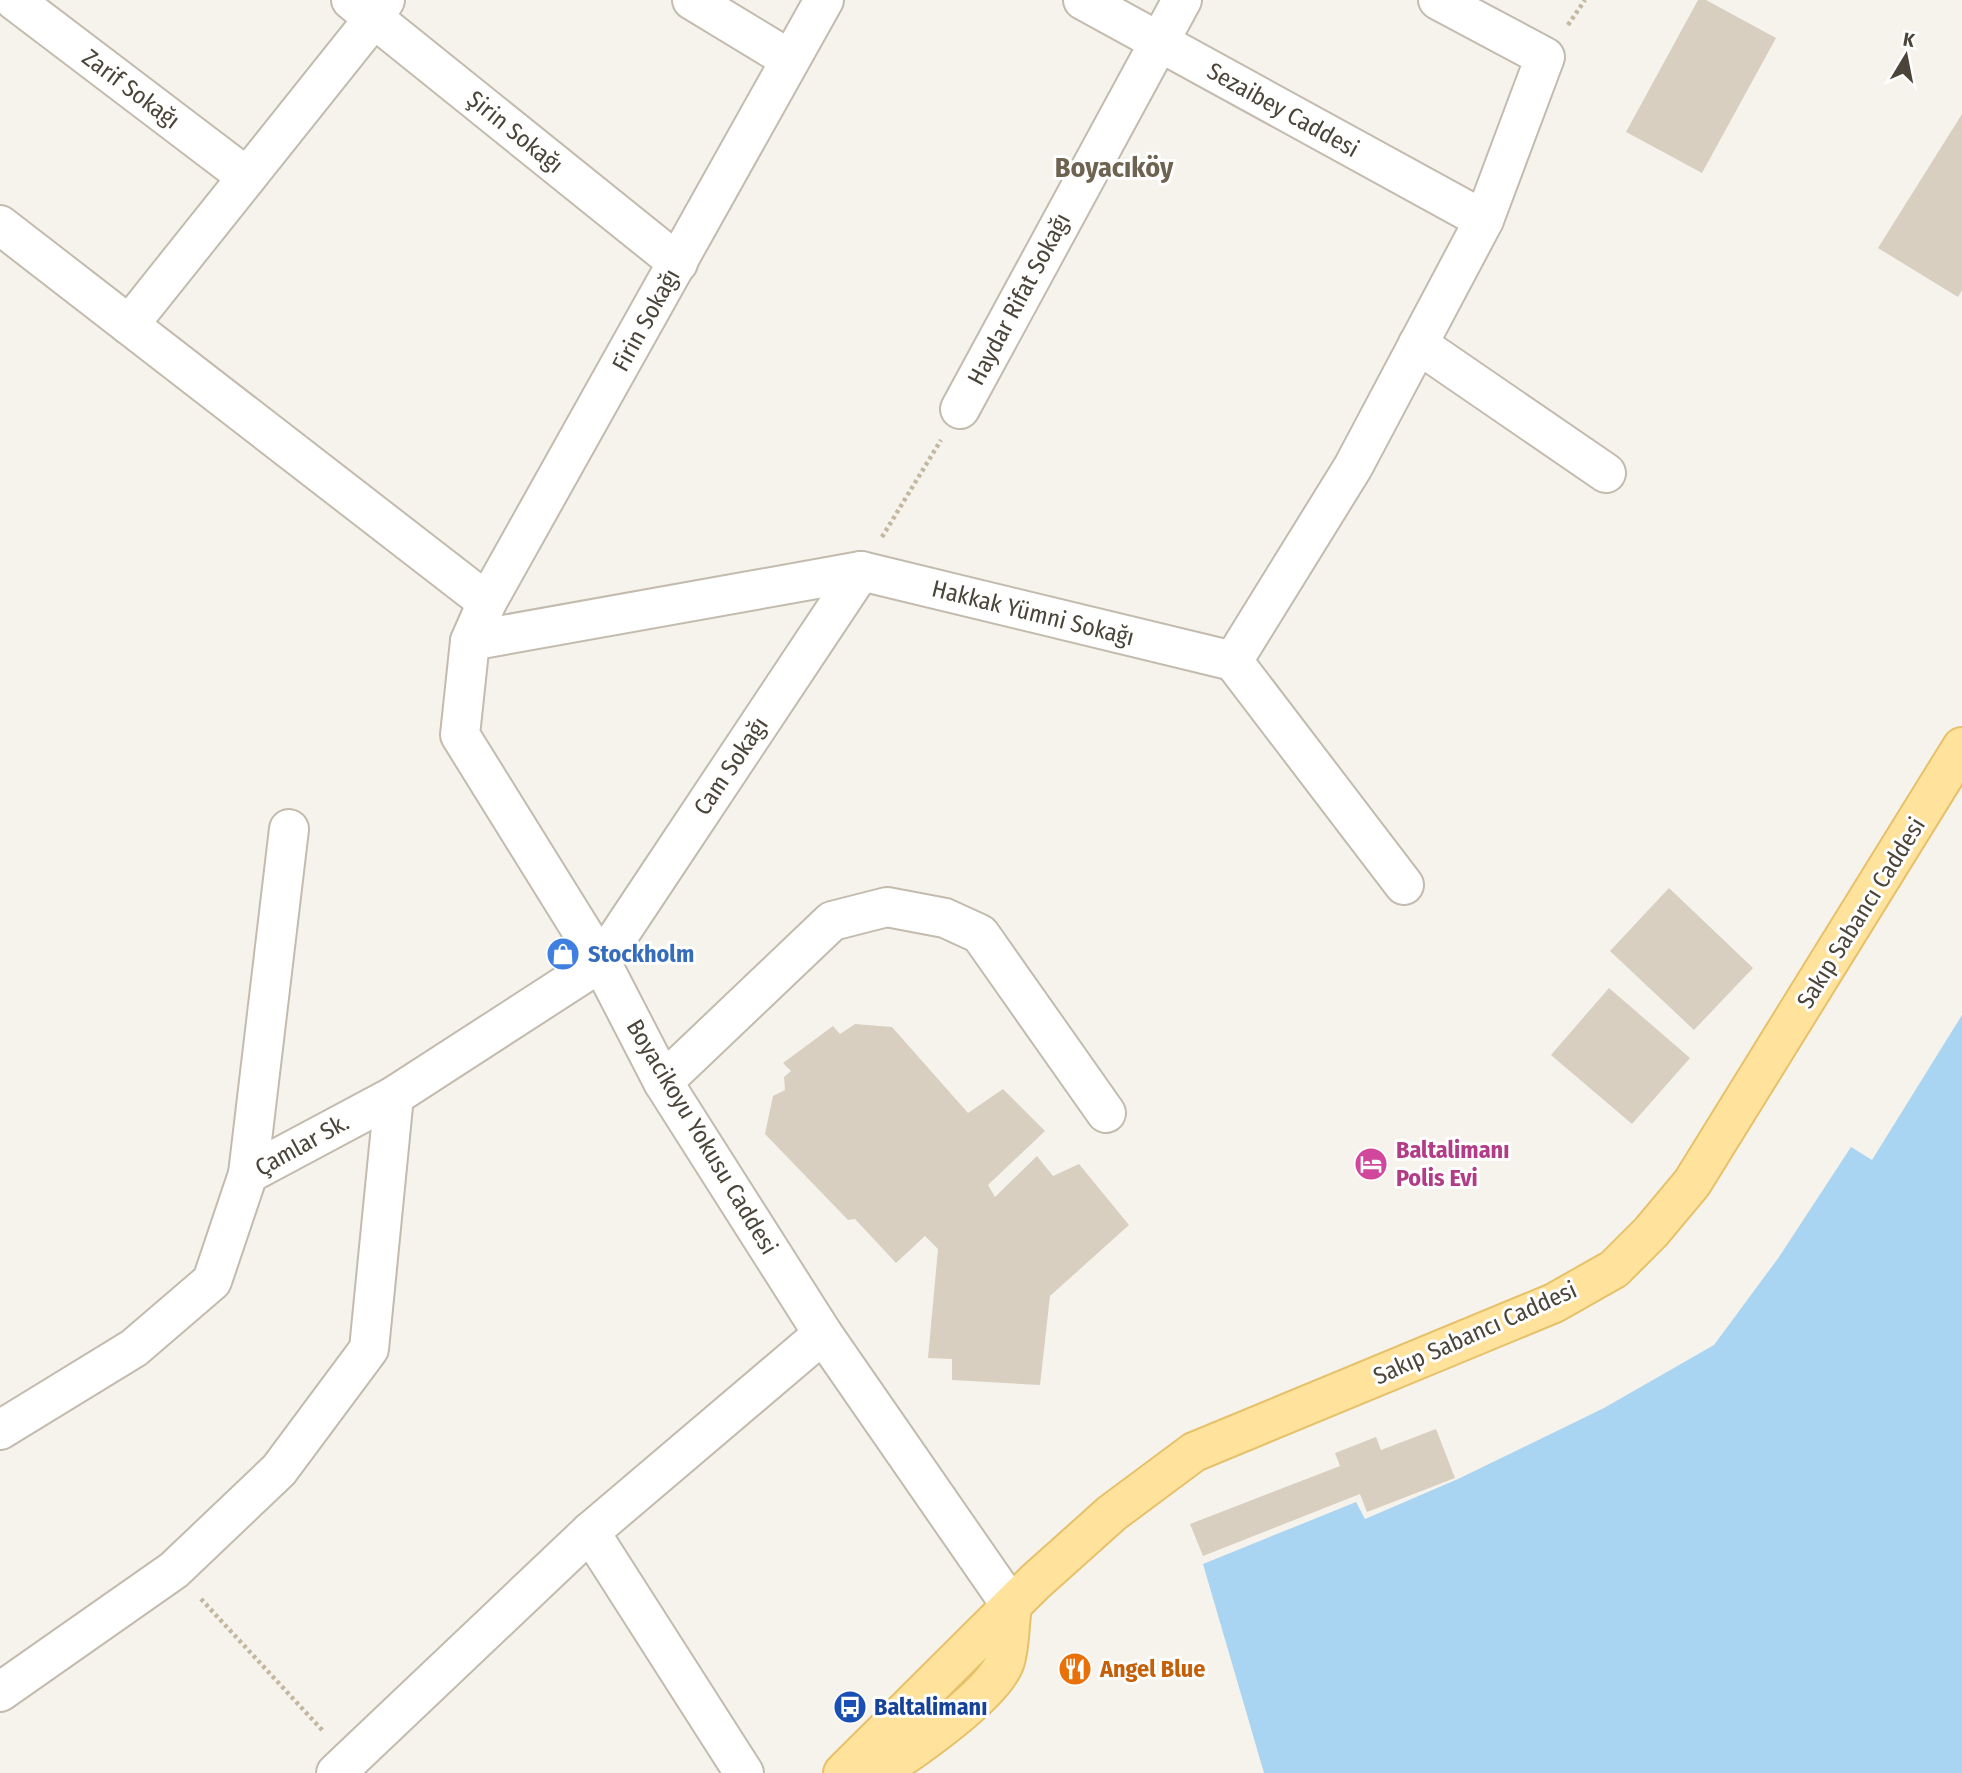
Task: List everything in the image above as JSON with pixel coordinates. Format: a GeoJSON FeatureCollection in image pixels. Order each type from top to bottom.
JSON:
{"type":"FeatureCollection","features":[{"type":"Feature","properties":{"kind":"main road","name":"Sakıp Sabancı Caddesi"},"geometry":{"type":"LineString","coordinates":[[843,1773],[1035,1582],[1112,1513],[1194,1452],[1530,1314],[1614,1269],[1651,1232],[1692,1183],[1962,747]]}},
{"type":"Feature","properties":{"kind":"main road"},"geometry":{"type":"LineString","coordinates":[[876,1773],[916,1749],[992,1682],[1005,1663],[1012,1607]]}},
{"type":"Feature","properties":{"kind":"street","name":"Zarif Sokağı"},"geometry":{"type":"LineString","coordinates":[[14,0],[247,177]]}},
{"type":"Feature","properties":{"kind":"street"},"geometry":{"type":"LineString","coordinates":[[692,0],[789,59]]}},
{"type":"Feature","properties":{"kind":"street","name":"Firin Sokağı"},"geometry":{"type":"LineString","coordinates":[[470,642],[487,602],[824,0]]}},
{"type":"Feature","properties":{"kind":"street","name":"Sezaibey Caddesi"},"geometry":{"type":"LineString","coordinates":[[1083,0],[1484,220]]}},
{"type":"Feature","properties":{"kind":"street","name":"Haydar Rifat Sokağı"},"geometry":{"type":"LineString","coordinates":[[960,410],[1157,41],[1182,0]]}},
{"type":"Feature","properties":{"kind":"street"},"geometry":{"type":"LineString","coordinates":[[1404,885],[1233,662],[1353,467],[1484,220],[1545,57],[1438,0]]}},
{"type":"Feature","properties":{"kind":"street"},"geometry":{"type":"LineString","coordinates":[[129,325],[247,177],[370,6]]}},
{"type":"Feature","properties":{"kind":"street","name":"Şirin Sokağı"},"geometry":{"type":"LineString","coordinates":[[370,6],[678,263]]}},
{"type":"Feature","properties":{"kind":"street"},"geometry":{"type":"LineString","coordinates":[[0,225],[487,602]]}},
{"type":"Feature","properties":{"kind":"street"},"geometry":{"type":"LineString","coordinates":[[1418,344],[1606,472]]}},
{"type":"Feature","properties":{"kind":"street","name":"Hakkak Yümni Sokağı"},"geometry":{"type":"LineString","coordinates":[[470,642],[861,571],[1233,662]]}},
{"type":"Feature","properties":{"kind":"street","name":"Cam Sokağı"},"geometry":{"type":"LineString","coordinates":[[601,962],[861,571]]}},
{"type":"Feature","properties":{"kind":"street","name":"Boyacikoyu Yokusu Caddesi"},"geometry":{"type":"LineString","coordinates":[[470,642],[460,735],[601,962],[663,1082],[823,1334],[1012,1607]]}},
{"type":"Feature","properties":{"kind":"street"},"geometry":{"type":"LineString","coordinates":[[248,1174],[289,829]]}},
{"type":"Feature","properties":{"kind":"street"},"geometry":{"type":"LineString","coordinates":[[663,1082],[832,921],[887,907],[945,918],[980,934],[1106,1114]]}},
{"type":"Feature","properties":{"kind":"street","name":"Çamlar Sk."},"geometry":{"type":"LineString","coordinates":[[0,1430],[134,1348],[212,1281],[248,1174],[394,1096],[601,962]]}},
{"type":"Feature","properties":{"kind":"street"},"geometry":{"type":"LineString","coordinates":[[0,1692],[174,1570],[279,1470],[369,1349],[394,1096]]}},
{"type":"Feature","properties":{"kind":"street"},"geometry":{"type":"LineString","coordinates":[[343,1766],[590,1532],[823,1334]]}},
{"type":"Feature","properties":{"kind":"street"},"geometry":{"type":"LineString","coordinates":[[590,1532],[744,1773]]}},
{"type":"Feature","properties":{"kind":"path"},"geometry":{"type":"LineString","coordinates":[[861,571],[960,410]]}},
{"type":"Feature","properties":{"kind":"path"},"geometry":{"type":"LineString","coordinates":[[174,1570],[343,1766]]}},
{"type":"Feature","properties":{"kind":"water"},"geometry":{"type":"Polygon","coordinates":[[[1962,1015],[1962,1773],[1264,1773],[1203,1564],[1356,1502],[1365,1519],[1458,1479],[1604,1408],[1714,1345],[1779,1257],[1851,1147],[1872,1160],[1962,1015]]]}},
{"type":"Feature","properties":{"kind":"building"},"geometry":{"type":"Polygon","coordinates":[[[1698,0],[1706,0],[1776,38],[1702,173],[1626,132],[1698,0]]]}},
{"type":"Feature","properties":{"kind":"building"},"geometry":{"type":"Polygon","coordinates":[[[1962,114],[1962,290],[1958,297],[1878,248],[1962,114]]]}},
{"type":"Feature","properties":{"kind":"building"},"geometry":{"type":"Polygon","coordinates":[[[1669,888],[1753,968],[1694,1030],[1610,951],[1669,888]]]}},
{"type":"Feature","properties":{"kind":"building"},"geometry":{"type":"Polygon","coordinates":[[[1609,988],[1690,1058],[1632,1124],[1551,1055],[1609,988]]]}},
{"type":"Feature","properties":{"kind":"building"},"geometry":{"type":"Polygon","coordinates":[[[855,1024],[892,1027],[968,1113],[1003,1089],[1045,1131],[988,1185],[995,1197],[1037,1156],[1053,1176],[1079,1164],[1129,1225],[1050,1296],[1040,1385],[952,1380],[952,1359],[928,1358],[938,1249],[925,1236],[896,1263],[855,1219],[848,1220],[765,1134],[773,1096],[785,1090],[784,1077],[791,1071],[783,1063],[833,1026],[840,1034],[855,1024]]]}},
{"type":"Feature","properties":{"kind":"building"},"geometry":{"type":"Polygon","coordinates":[[[1436,1429],[1455,1478],[1367,1512],[1360,1494],[1203,1556],[1190,1524],[1340,1466],[1335,1453],[1376,1437],[1381,1450],[1436,1429]]]}},
{"type":"Feature","properties":{"kind":"place","name":"Stockholm"},"geometry":{"type":"Point","coordinates":[563,954]}},
{"type":"Feature","properties":{"kind":"place","name":"Baltalimanı Polis Evi"},"geometry":{"type":"Point","coordinates":[1371,1164]}},
{"type":"Feature","properties":{"kind":"place","name":"Angel Blue"},"geometry":{"type":"Point","coordinates":[1075,1669]}},
{"type":"Feature","properties":{"kind":"place","name":"Baltalimanı"},"geometry":{"type":"Point","coordinates":[850,1707]}},
{"type":"Feature","properties":{"kind":"district","name":"Boyacıköy"},"geometry":{"type":"Point","coordinates":[1114,167]}}]}
